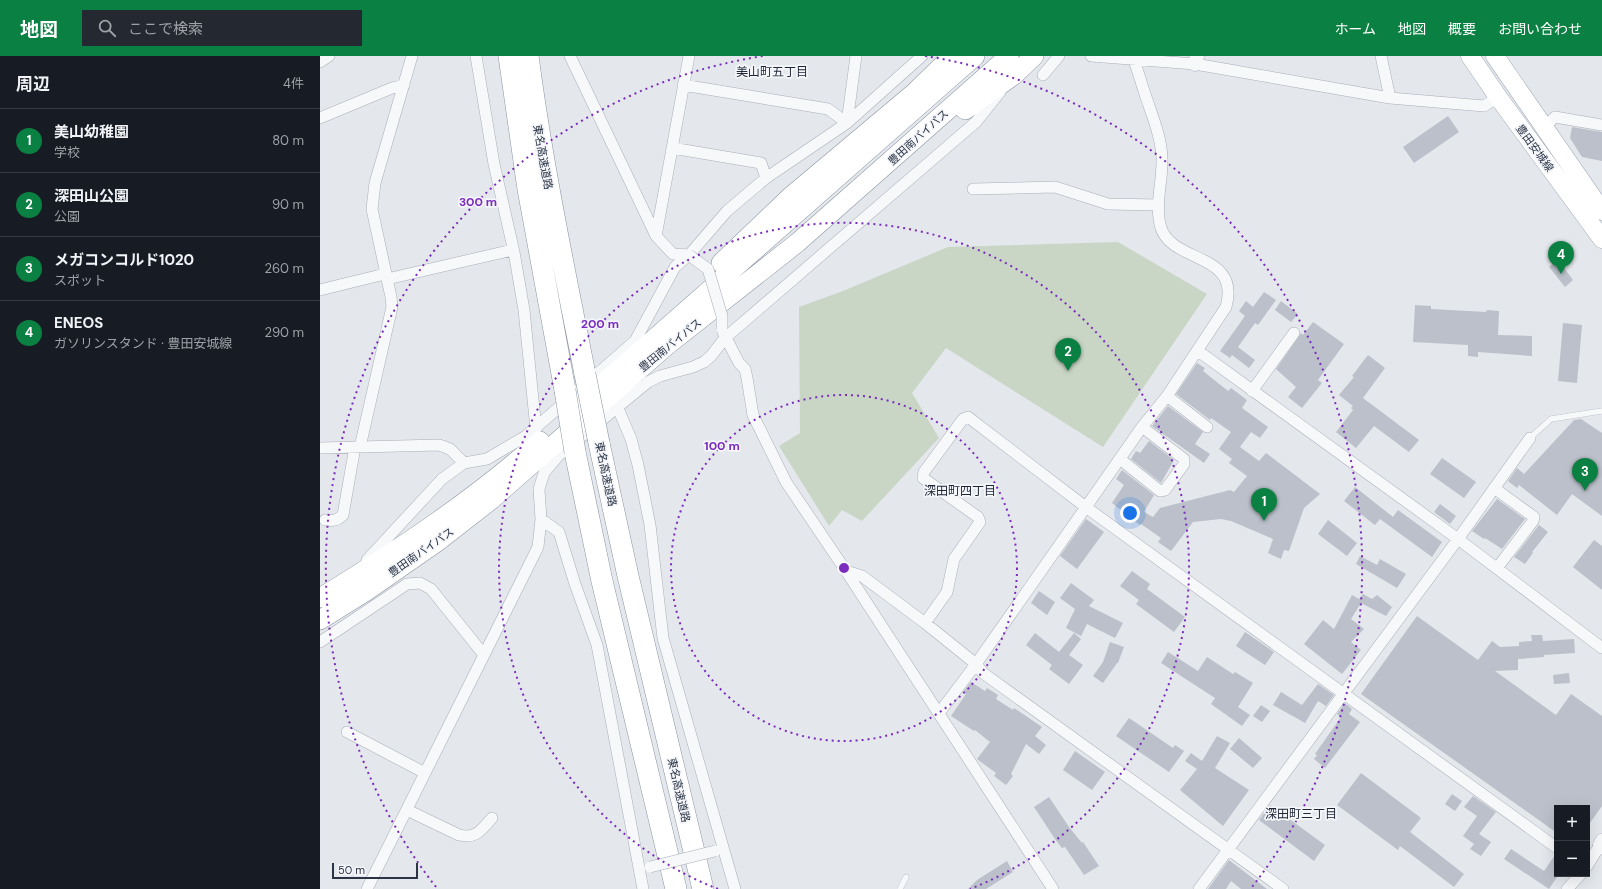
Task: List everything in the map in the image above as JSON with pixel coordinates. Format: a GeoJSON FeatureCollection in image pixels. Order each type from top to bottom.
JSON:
{"type":"FeatureCollection","features":[{"type":"Feature","properties":{"kind":"highway","name":"東名高速道路"},"geometry":{"type":"LineString","coordinates":[[509,56],[528,189],[575,452],[602,581],[676,889]]}},
{"type":"Feature","properties":{"kind":"highway","name":"東名高速道路"},"geometry":{"type":"LineString","coordinates":[[528,56],[536,118],[548,187],[599,442],[628,576],[703,889]]}},
{"type":"Feature","properties":{"kind":"highway"},"geometry":{"type":"LineString","coordinates":[[672,323],[723,261],[756,229],[790,198],[914,93],[952,56]]}},
{"type":"Feature","properties":{"kind":"highway","name":"豊田南バイパス"},"geometry":{"type":"LineString","coordinates":[[320,598],[423,533],[532,448],[975,56]]}},
{"type":"Feature","properties":{"kind":"highway","name":"豊田南バイパス"},"geometry":{"type":"LineString","coordinates":[[320,620],[365,592],[437,542],[491,500],[665,347],[797,243],[1009,56]]}},
{"type":"Feature","properties":{"kind":"highway"},"geometry":{"type":"LineString","coordinates":[[712,311],[752,286],[848,211],[970,105],[1014,74],[1034,56]]}},
{"type":"Feature","properties":{"kind":"main road","name":"豊田安城線"},"geometry":{"type":"LineString","coordinates":[[1470,56],[1602,240]]}},
{"type":"Feature","properties":{"kind":"main road","name":"豊田安城線"},"geometry":{"type":"LineString","coordinates":[[1495,56],[1602,211]]}},
{"type":"Feature","properties":{"kind":"street"},"geometry":{"type":"LineString","coordinates":[[320,62],[329,56]]}},
{"type":"Feature","properties":{"kind":"street"},"geometry":{"type":"LineString","coordinates":[[325,520],[333,521],[339,519],[343,515],[391,311],[391,297],[372,209],[372,197],[412,56]]}},
{"type":"Feature","properties":{"kind":"street"},"geometry":{"type":"LineString","coordinates":[[476,56],[494,164],[513,250],[524,310],[536,429]]}},
{"type":"Feature","properties":{"kind":"street"},"geometry":{"type":"LineString","coordinates":[[570,56],[656,236],[673,254],[689,255],[708,269],[722,316],[723,334],[739,363],[744,369],[747,378],[753,415],[786,482],[939,713],[1052,889]]}},
{"type":"Feature","properties":{"kind":"street"},"geometry":{"type":"LineString","coordinates":[[656,236],[689,56]]}},
{"type":"Feature","properties":{"kind":"street"},"geometry":{"type":"LineString","coordinates":[[847,123],[856,56]]}},
{"type":"Feature","properties":{"kind":"street"},"geometry":{"type":"LineString","coordinates":[[320,587],[370,559],[416,506],[442,479],[464,463],[486,459],[536,429],[635,341],[675,267],[689,255],[727,211],[766,178],[847,123],[922,56]]}},
{"type":"Feature","properties":{"kind":"street"},"geometry":{"type":"LineString","coordinates":[[1043,75],[1059,56]]}},
{"type":"Feature","properties":{"kind":"street"},"geometry":{"type":"LineString","coordinates":[[1092,56],[1196,60],[1390,98],[1484,106],[1498,97]]}},
{"type":"Feature","properties":{"kind":"street"},"geometry":{"type":"LineString","coordinates":[[1381,56],[1390,98]]}},
{"type":"Feature","properties":{"kind":"street"},"geometry":{"type":"LineString","coordinates":[[939,713],[976,664],[1087,508],[1142,427],[1198,351],[1226,307],[1229,295],[1229,286],[1224,276],[1216,268],[1166,238],[1159,219],[1162,160],[1160,140],[1132,57]]}},
{"type":"Feature","properties":{"kind":"street"},"geometry":{"type":"LineString","coordinates":[[367,889],[538,547],[541,519],[539,489],[544,473],[559,455],[648,382],[660,376],[693,367],[704,362],[711,356],[723,334],[976,122],[1014,74]]}},
{"type":"Feature","properties":{"kind":"street"},"geometry":{"type":"LineString","coordinates":[[320,118],[392,88],[404,85]]}},
{"type":"Feature","properties":{"kind":"street"},"geometry":{"type":"LineString","coordinates":[[683,85],[828,110],[847,123]]}},
{"type":"Feature","properties":{"kind":"street"},"geometry":{"type":"LineString","coordinates":[[1544,127],[1555,117],[1602,125]]}},
{"type":"Feature","properties":{"kind":"street"},"geometry":{"type":"LineString","coordinates":[[672,148],[761,164],[766,178]]}},
{"type":"Feature","properties":{"kind":"street"},"geometry":{"type":"LineString","coordinates":[[973,189],[1055,188],[1108,204],[1159,205]]}},
{"type":"Feature","properties":{"kind":"street"},"geometry":{"type":"LineString","coordinates":[[320,290],[513,250]]}},
{"type":"Feature","properties":{"kind":"street"},"geometry":{"type":"LineString","coordinates":[[1252,391],[1294,333]]}},
{"type":"Feature","properties":{"kind":"street"},"geometry":{"type":"LineString","coordinates":[[1198,351],[1458,539],[1602,648]]}},
{"type":"Feature","properties":{"kind":"street"},"geometry":{"type":"LineString","coordinates":[[1166,396],[1207,427]]}},
{"type":"Feature","properties":{"kind":"street"},"geometry":{"type":"LineString","coordinates":[[617,406],[632,439],[638,465],[650,526],[663,638],[720,850],[735,889]]}},
{"type":"Feature","properties":{"kind":"street"},"geometry":{"type":"LineString","coordinates":[[925,623],[947,592],[954,559],[980,522],[978,517],[923,478],[924,472],[963,419],[968,417],[1087,508],[1554,846]]}},
{"type":"Feature","properties":{"kind":"street"},"geometry":{"type":"LineString","coordinates":[[1120,459],[1160,491],[1165,490],[1184,464],[1184,459],[1142,427]]}},
{"type":"Feature","properties":{"kind":"street"},"geometry":{"type":"LineString","coordinates":[[1199,889],[1458,539],[1530,438]]}},
{"type":"Feature","properties":{"kind":"street"},"geometry":{"type":"LineString","coordinates":[[320,448],[439,445],[450,449],[464,463]]}},
{"type":"Feature","properties":{"kind":"street"},"geometry":{"type":"LineString","coordinates":[[1494,488],[1534,517],[1533,521],[1497,568]]}},
{"type":"Feature","properties":{"kind":"street"},"geometry":{"type":"LineString","coordinates":[[541,519],[559,532],[575,584],[597,645],[644,869],[643,889]]}},
{"type":"Feature","properties":{"kind":"street"},"geometry":{"type":"LineString","coordinates":[[846,571],[862,576],[925,623],[976,664],[983,673],[1283,889]]}},
{"type":"Feature","properties":{"kind":"street"},"geometry":{"type":"LineString","coordinates":[[320,642],[407,584],[420,583],[431,589],[484,655]]}},
{"type":"Feature","properties":{"kind":"street"},"geometry":{"type":"LineString","coordinates":[[347,732],[425,773]]}},
{"type":"Feature","properties":{"kind":"street"},"geometry":{"type":"LineString","coordinates":[[407,810],[459,835],[467,837],[475,836],[492,818]]}},
{"type":"Feature","properties":{"kind":"street"},"geometry":{"type":"LineString","coordinates":[[1590,862],[1601,845]]}},
{"type":"Feature","properties":{"kind":"street"},"geometry":{"type":"LineString","coordinates":[[644,869],[720,850]]}},
{"type":"Feature","properties":{"kind":"street"},"geometry":{"type":"LineString","coordinates":[[1567,889],[1578,877]]}},
{"type":"Feature","properties":{"kind":"lane"},"geometry":{"type":"LineString","coordinates":[[1530,438],[1551,419],[1602,411]]}},
{"type":"Feature","properties":{"kind":"lane"},"geometry":{"type":"LineString","coordinates":[[900,889],[906,877]]}},
{"type":"Feature","properties":{"kind":"green space"},"geometry":{"type":"Polygon","coordinates":[[[1118,242],[1207,294],[1103,447],[946,348],[912,393],[939,438],[862,521],[842,510],[829,526],[779,446],[800,433],[799,307],[843,291],[948,247],[1118,242]]]}},
{"type":"Feature","properties":{"kind":"building"},"geometry":{"type":"Polygon","coordinates":[[[1448,116],[1459,132],[1414,163],[1403,147],[1448,116]]]}},
{"type":"Feature","properties":{"kind":"building"},"geometry":{"type":"Polygon","coordinates":[[[1572,127],[1602,132],[1602,161],[1582,157],[1570,138],[1572,127]]]}},
{"type":"Feature","properties":{"kind":"building"},"geometry":{"type":"Polygon","coordinates":[[[1558,260],[1573,280],[1565,287],[1549,267],[1558,260]]]}},
{"type":"Feature","properties":{"kind":"building"},"geometry":{"type":"Polygon","coordinates":[[[1264,292],[1276,300],[1258,325],[1255,323],[1238,347],[1255,360],[1249,368],[1232,355],[1230,358],[1220,351],[1245,316],[1239,311],[1246,301],[1253,307],[1264,292]]]}},
{"type":"Feature","properties":{"kind":"building"},"geometry":{"type":"Polygon","coordinates":[[[1281,301],[1298,314],[1291,322],[1275,310],[1281,301]]]}},
{"type":"Feature","properties":{"kind":"building"},"geometry":{"type":"Polygon","coordinates":[[[1415,305],[1431,306],[1431,309],[1486,312],[1487,310],[1499,311],[1498,335],[1532,336],[1532,356],[1478,352],[1478,357],[1468,356],[1468,345],[1413,342],[1415,305]]]}},
{"type":"Feature","properties":{"kind":"building"},"geometry":{"type":"Polygon","coordinates":[[[1313,322],[1344,344],[1318,380],[1322,383],[1302,408],[1288,397],[1296,387],[1276,369],[1301,333],[1303,335],[1313,322]]]}},
{"type":"Feature","properties":{"kind":"building"},"geometry":{"type":"Polygon","coordinates":[[[1563,323],[1582,325],[1577,383],[1558,381],[1563,323]]]}},
{"type":"Feature","properties":{"kind":"building"},"geometry":{"type":"Polygon","coordinates":[[[1368,355],[1385,368],[1363,398],[1419,440],[1409,452],[1374,426],[1356,448],[1336,432],[1353,410],[1351,408],[1353,406],[1339,395],[1354,377],[1352,376],[1368,355]]]}},
{"type":"Feature","properties":{"kind":"building"},"geometry":{"type":"Polygon","coordinates":[[[1197,363],[1205,368],[1203,371],[1228,391],[1231,388],[1247,400],[1242,408],[1268,427],[1260,438],[1251,432],[1240,447],[1259,461],[1266,453],[1320,494],[1304,508],[1289,551],[1284,550],[1281,559],[1268,553],[1273,539],[1231,521],[1221,519],[1193,522],[1171,551],[1158,542],[1161,538],[1141,524],[1140,525],[1112,503],[1124,485],[1116,479],[1122,470],[1154,495],[1144,512],[1153,517],[1160,508],[1230,490],[1234,492],[1247,476],[1229,463],[1232,459],[1219,449],[1231,432],[1211,418],[1210,420],[1176,394],[1197,363]]]}},
{"type":"Feature","properties":{"kind":"building"},"geometry":{"type":"Polygon","coordinates":[[[1168,406],[1203,432],[1195,444],[1210,454],[1204,463],[1152,426],[1168,406]]]}},
{"type":"Feature","properties":{"kind":"building"},"geometry":{"type":"Polygon","coordinates":[[[1581,419],[1602,433],[1602,516],[1572,494],[1557,515],[1519,485],[1517,488],[1508,481],[1517,468],[1524,474],[1574,420],[1581,419]]]}},
{"type":"Feature","properties":{"kind":"building"},"geometry":{"type":"Polygon","coordinates":[[[1149,441],[1174,460],[1161,483],[1131,459],[1136,451],[1140,453],[1149,441]]]}},
{"type":"Feature","properties":{"kind":"building"},"geometry":{"type":"Polygon","coordinates":[[[1442,458],[1476,482],[1464,498],[1430,474],[1442,458]]]}},
{"type":"Feature","properties":{"kind":"building"},"geometry":{"type":"Polygon","coordinates":[[[1355,487],[1393,517],[1398,510],[1442,542],[1432,557],[1380,519],[1375,525],[1344,501],[1355,487]]]}},
{"type":"Feature","properties":{"kind":"building"},"geometry":{"type":"Polygon","coordinates":[[[1497,499],[1525,519],[1502,549],[1472,531],[1497,499]]]}},
{"type":"Feature","properties":{"kind":"building"},"geometry":{"type":"Polygon","coordinates":[[[1440,504],[1456,516],[1450,524],[1434,512],[1440,504]]]}},
{"type":"Feature","properties":{"kind":"building"},"geometry":{"type":"Polygon","coordinates":[[[1086,519],[1104,532],[1077,569],[1060,556],[1086,519]]]}},
{"type":"Feature","properties":{"kind":"building"},"geometry":{"type":"Polygon","coordinates":[[[1328,520],[1357,543],[1347,556],[1318,534],[1328,520]]]}},
{"type":"Feature","properties":{"kind":"building"},"geometry":{"type":"Polygon","coordinates":[[[1539,525],[1548,532],[1532,552],[1533,553],[1525,564],[1514,557],[1539,525]]]}},
{"type":"Feature","properties":{"kind":"building"},"geometry":{"type":"Polygon","coordinates":[[[1594,540],[1602,546],[1602,590],[1573,567],[1594,540]]]}},
{"type":"Feature","properties":{"kind":"building"},"geometry":{"type":"Polygon","coordinates":[[[1360,556],[1377,565],[1380,559],[1406,574],[1397,588],[1356,564],[1360,556]]]}},
{"type":"Feature","properties":{"kind":"building"},"geometry":{"type":"Polygon","coordinates":[[[1132,571],[1150,584],[1147,589],[1185,617],[1174,632],[1136,604],[1139,600],[1120,586],[1132,571]]]}},
{"type":"Feature","properties":{"kind":"building"},"geometry":{"type":"Polygon","coordinates":[[[1071,583],[1094,600],[1089,606],[1123,623],[1115,638],[1087,624],[1081,636],[1066,628],[1075,609],[1060,598],[1071,583]]]}},
{"type":"Feature","properties":{"kind":"building"},"geometry":{"type":"Polygon","coordinates":[[[1039,591],[1055,602],[1047,615],[1031,603],[1039,591]]]}},
{"type":"Feature","properties":{"kind":"building"},"geometry":{"type":"Polygon","coordinates":[[[1363,594],[1372,599],[1377,595],[1392,607],[1386,616],[1361,603],[1351,619],[1364,629],[1351,642],[1361,650],[1342,674],[1304,644],[1323,620],[1334,629],[1352,595],[1359,599],[1363,594]]]}},
{"type":"Feature","properties":{"kind":"building"},"geometry":{"type":"Polygon","coordinates":[[[1417,616],[1478,660],[1492,641],[1500,647],[1519,646],[1519,642],[1532,641],[1531,635],[1542,635],[1543,641],[1574,639],[1575,653],[1544,655],[1544,657],[1518,659],[1518,670],[1495,671],[1556,715],[1571,694],[1602,716],[1602,806],[1590,823],[1590,805],[1554,805],[1554,831],[1361,694],[1417,616]]]}},
{"type":"Feature","properties":{"kind":"building"},"geometry":{"type":"Polygon","coordinates":[[[1245,632],[1274,652],[1265,665],[1236,646],[1245,632]]]}},
{"type":"Feature","properties":{"kind":"building"},"geometry":{"type":"Polygon","coordinates":[[[1035,633],[1059,652],[1074,633],[1081,639],[1069,655],[1083,665],[1069,684],[1049,669],[1052,665],[1026,645],[1035,633]]]}},
{"type":"Feature","properties":{"kind":"building"},"geometry":{"type":"Polygon","coordinates":[[[1110,642],[1124,647],[1118,663],[1103,683],[1093,676],[1103,662],[1110,642]]]}},
{"type":"Feature","properties":{"kind":"building"},"geometry":{"type":"Polygon","coordinates":[[[1168,652],[1198,671],[1207,657],[1233,674],[1235,672],[1253,683],[1238,707],[1250,715],[1242,726],[1211,704],[1215,698],[1161,663],[1168,652]]]}},
{"type":"Feature","properties":{"kind":"building"},"geometry":{"type":"Polygon","coordinates":[[[1569,673],[1570,683],[1554,684],[1553,675],[1569,673]]]}},
{"type":"Feature","properties":{"kind":"building"},"geometry":{"type":"Polygon","coordinates":[[[971,682],[985,691],[987,688],[998,695],[996,699],[1013,710],[1014,708],[1042,727],[1035,736],[1046,745],[1039,754],[1026,744],[1011,774],[1013,776],[1006,785],[994,776],[996,773],[977,759],[990,742],[975,730],[974,731],[951,716],[966,694],[963,692],[971,682]]]}},
{"type":"Feature","properties":{"kind":"building"},"geometry":{"type":"Polygon","coordinates":[[[1318,684],[1334,695],[1326,706],[1318,701],[1305,723],[1273,705],[1281,692],[1302,705],[1318,684]]]}},
{"type":"Feature","properties":{"kind":"building"},"geometry":{"type":"Polygon","coordinates":[[[1345,703],[1352,709],[1349,714],[1360,722],[1325,768],[1314,759],[1317,755],[1315,754],[1341,717],[1337,714],[1345,703]]]}},
{"type":"Feature","properties":{"kind":"building"},"geometry":{"type":"Polygon","coordinates":[[[1261,705],[1270,711],[1262,722],[1253,716],[1261,705]]]}},
{"type":"Feature","properties":{"kind":"building"},"geometry":{"type":"Polygon","coordinates":[[[1129,718],[1173,748],[1175,745],[1184,751],[1169,772],[1116,736],[1129,718]]]}},
{"type":"Feature","properties":{"kind":"building"},"geometry":{"type":"Polygon","coordinates":[[[1217,736],[1230,743],[1215,768],[1249,790],[1223,826],[1180,790],[1197,769],[1185,761],[1191,753],[1202,761],[1217,736]]]}},
{"type":"Feature","properties":{"kind":"building"},"geometry":{"type":"Polygon","coordinates":[[[1239,738],[1262,758],[1253,768],[1230,749],[1239,738]]]}},
{"type":"Feature","properties":{"kind":"building"},"geometry":{"type":"Polygon","coordinates":[[[1075,751],[1105,772],[1092,790],[1063,770],[1075,751]]]}},
{"type":"Feature","properties":{"kind":"building"},"geometry":{"type":"Polygon","coordinates":[[[1361,773],[1421,818],[1410,832],[1464,874],[1454,887],[1400,846],[1398,850],[1337,805],[1361,773]]]}},
{"type":"Feature","properties":{"kind":"building"},"geometry":{"type":"Polygon","coordinates":[[[1452,794],[1462,801],[1455,811],[1445,804],[1452,794]]]}},
{"type":"Feature","properties":{"kind":"building"},"geometry":{"type":"Polygon","coordinates":[[[1473,796],[1496,812],[1479,834],[1491,842],[1481,856],[1470,849],[1474,844],[1463,836],[1477,816],[1464,807],[1473,796]]]}},
{"type":"Feature","properties":{"kind":"building"},"geometry":{"type":"Polygon","coordinates":[[[1049,797],[1069,827],[1082,843],[1083,842],[1099,866],[1084,875],[1065,847],[1062,848],[1055,839],[1034,807],[1049,797]]]}},
{"type":"Feature","properties":{"kind":"building"},"geometry":{"type":"Polygon","coordinates":[[[1270,805],[1325,845],[1314,861],[1259,820],[1270,805]]]}},
{"type":"Feature","properties":{"kind":"building"},"geometry":{"type":"Polygon","coordinates":[[[1511,849],[1544,871],[1554,856],[1554,877],[1557,877],[1549,889],[1504,859],[1511,849]]]}},
{"type":"Feature","properties":{"kind":"building"},"geometry":{"type":"Polygon","coordinates":[[[1229,860],[1267,889],[1241,889],[1231,881],[1226,889],[1208,889],[1229,860]]]}},
{"type":"Feature","properties":{"kind":"building"},"geometry":{"type":"Polygon","coordinates":[[[1007,861],[1013,872],[986,889],[968,889],[977,880],[1007,861]]]}},
{"type":"Feature","properties":{"kind":"place","name":"ENEOS"},"geometry":{"type":"Point","coordinates":[1561,274]}},
{"type":"Feature","properties":{"kind":"place","name":"深田山公園"},"geometry":{"type":"Point","coordinates":[1068,371]}},
{"type":"Feature","properties":{"kind":"place","name":"メガコンコルド1020"},"geometry":{"type":"Point","coordinates":[1585,491]}},
{"type":"Feature","properties":{"kind":"place","name":"美山幼稚園"},"geometry":{"type":"Point","coordinates":[1264,521]}},
{"type":"Feature","properties":{"kind":"district","name":"美山町五丁目"},"geometry":{"type":"Point","coordinates":[772,72]}},
{"type":"Feature","properties":{"kind":"district","name":"深田町四丁目"},"geometry":{"type":"Point","coordinates":[960,491]}},
{"type":"Feature","properties":{"kind":"district","name":"深田町三丁目"},"geometry":{"type":"Point","coordinates":[1301,814]}}]}
